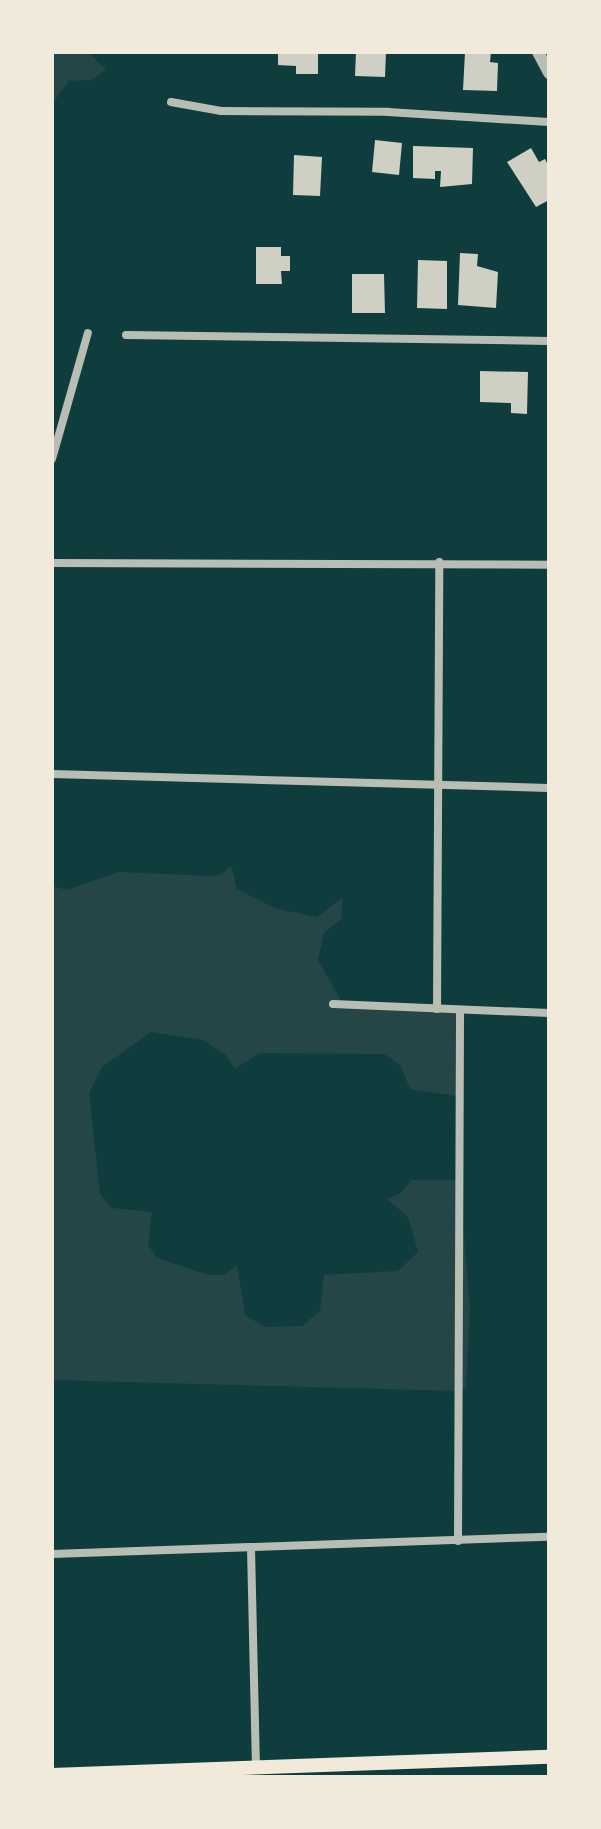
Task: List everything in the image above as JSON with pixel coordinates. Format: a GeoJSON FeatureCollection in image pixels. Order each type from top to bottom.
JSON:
{"type":"FeatureCollection","features":[{"type":"Feature","properties":{"kind":"main road"},"geometry":{"type":"LineString","coordinates":[[52,1775],[200,1773],[256,1767],[549,1757]]}},
{"type":"Feature","properties":{"kind":"street"},"geometry":{"type":"LineString","coordinates":[[538,52],[549,73]]}},
{"type":"Feature","properties":{"kind":"street"},"geometry":{"type":"LineString","coordinates":[[171,102],[221,111],[388,112],[549,122]]}},
{"type":"Feature","properties":{"kind":"street"},"geometry":{"type":"LineString","coordinates":[[52,459],[88,333]]}},
{"type":"Feature","properties":{"kind":"street"},"geometry":{"type":"LineString","coordinates":[[126,335],[549,341]]}},
{"type":"Feature","properties":{"kind":"street"},"geometry":{"type":"LineString","coordinates":[[437,1009],[439,562]]}},
{"type":"Feature","properties":{"kind":"street"},"geometry":{"type":"LineString","coordinates":[[52,563],[439,562],[549,565]]}},
{"type":"Feature","properties":{"kind":"street"},"geometry":{"type":"LineString","coordinates":[[52,774],[549,788]]}},
{"type":"Feature","properties":{"kind":"street"},"geometry":{"type":"LineString","coordinates":[[333,1004],[549,1013]]}},
{"type":"Feature","properties":{"kind":"street"},"geometry":{"type":"LineString","coordinates":[[458,1541],[460,1011]]}},
{"type":"Feature","properties":{"kind":"street"},"geometry":{"type":"LineString","coordinates":[[52,1554],[549,1537]]}},
{"type":"Feature","properties":{"kind":"street"},"geometry":{"type":"LineString","coordinates":[[251,1548],[256,1767]]}},
{"type":"Feature","properties":{"kind":"shaded area"},"geometry":{"type":"Polygon","coordinates":[[[52,52],[87,52],[106,69],[91,80],[69,81],[52,104],[52,52]]]}},
{"type":"Feature","properties":{"kind":"shaded area"},"geometry":{"type":"Polygon","coordinates":[[[231,865],[237,889],[277,909],[317,917],[342,898],[342,918],[324,933],[318,960],[343,1004],[460,1007],[456,1096],[410,1089],[401,1066],[384,1054],[259,1053],[235,1069],[226,1055],[203,1040],[151,1032],[102,1067],[89,1093],[100,1194],[112,1208],[152,1212],[148,1245],[157,1258],[208,1275],[224,1275],[237,1265],[245,1315],[265,1327],[302,1326],[320,1311],[324,1275],[398,1271],[418,1252],[408,1217],[387,1199],[401,1193],[411,1180],[459,1180],[470,1307],[466,1388],[461,1391],[52,1380],[52,886],[67,890],[118,872],[211,876],[222,874],[231,865]]]}},
{"type":"Feature","properties":{"kind":"building"},"geometry":{"type":"Polygon","coordinates":[[[278,52],[318,52],[318,74],[296,74],[296,66],[278,65],[278,52]]]}},
{"type":"Feature","properties":{"kind":"building"},"geometry":{"type":"Polygon","coordinates":[[[356,52],[386,52],[385,77],[355,76],[356,52]]]}},
{"type":"Feature","properties":{"kind":"building"},"geometry":{"type":"Polygon","coordinates":[[[465,52],[491,52],[490,62],[498,63],[497,91],[463,90],[465,52]]]}},
{"type":"Feature","properties":{"kind":"building"},"geometry":{"type":"Polygon","coordinates":[[[375,140],[402,143],[399,175],[372,172],[375,140]]]}},
{"type":"Feature","properties":{"kind":"building"},"geometry":{"type":"Polygon","coordinates":[[[413,146],[473,148],[472,184],[440,187],[441,171],[435,171],[435,179],[413,178],[413,146]]]}},
{"type":"Feature","properties":{"kind":"building"},"geometry":{"type":"Polygon","coordinates":[[[531,148],[539,162],[545,159],[549,167],[549,200],[536,207],[507,162],[531,148]]]}},
{"type":"Feature","properties":{"kind":"building"},"geometry":{"type":"Polygon","coordinates":[[[294,155],[322,157],[320,196],[293,195],[294,155]]]}},
{"type":"Feature","properties":{"kind":"building"},"geometry":{"type":"Polygon","coordinates":[[[256,247],[281,247],[281,256],[290,256],[290,271],[281,271],[282,284],[256,284],[256,247]]]}},
{"type":"Feature","properties":{"kind":"building"},"geometry":{"type":"Polygon","coordinates":[[[460,253],[478,254],[477,266],[498,272],[496,308],[458,305],[460,253]]]}},
{"type":"Feature","properties":{"kind":"building"},"geometry":{"type":"Polygon","coordinates":[[[418,260],[447,261],[447,309],[417,308],[418,260]]]}},
{"type":"Feature","properties":{"kind":"building"},"geometry":{"type":"Polygon","coordinates":[[[352,274],[384,274],[385,313],[352,313],[352,274]]]}},
{"type":"Feature","properties":{"kind":"building"},"geometry":{"type":"Polygon","coordinates":[[[480,371],[528,372],[527,414],[511,413],[511,403],[480,402],[480,371]]]}}]}
